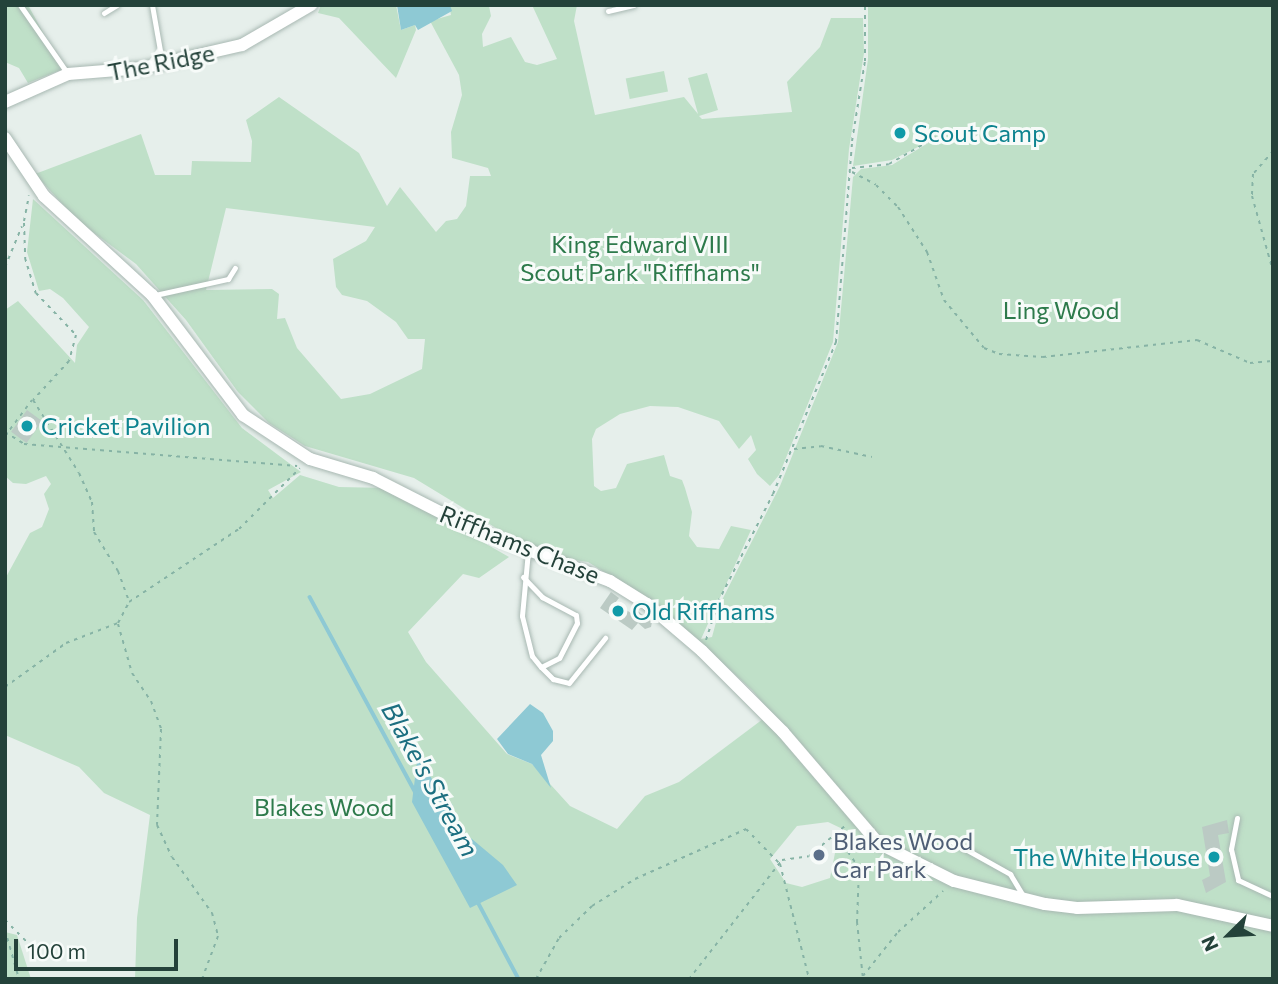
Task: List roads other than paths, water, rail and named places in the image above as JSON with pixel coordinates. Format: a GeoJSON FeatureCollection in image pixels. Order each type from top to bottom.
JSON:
{"type":"FeatureCollection","features":[{"type":"Feature","properties":{"kind":"street","name":"The Ridge"},"geometry":{"type":"LineString","coordinates":[[5,102],[68,74],[100,75],[162,65],[242,45],[311,5]]}},
{"type":"Feature","properties":{"kind":"street","name":"Riffhams Chase"},"geometry":{"type":"LineString","coordinates":[[5,138],[32,181],[152,295],[243,415],[310,459],[373,478],[471,528],[610,581],[647,604],[702,651],[807,757],[855,819],[878,842],[954,881],[1024,897],[1077,908],[1177,905],[1273,926]]}},
{"type":"Feature","properties":{"kind":"lane"},"geometry":{"type":"LineString","coordinates":[[20,5],[68,74]]}},
{"type":"Feature","properties":{"kind":"lane"},"geometry":{"type":"LineString","coordinates":[[104,13],[117,5]]}},
{"type":"Feature","properties":{"kind":"lane"},"geometry":{"type":"LineString","coordinates":[[152,5],[162,65]]}},
{"type":"Feature","properties":{"kind":"lane"},"geometry":{"type":"LineString","coordinates":[[608,11],[633,5]]}},
{"type":"Feature","properties":{"kind":"lane"},"geometry":{"type":"LineString","coordinates":[[152,295],[229,279],[235,268]]}},
{"type":"Feature","properties":{"kind":"lane"},"geometry":{"type":"LineString","coordinates":[[528,551],[523,578],[522,616],[532,656],[541,667],[553,680],[569,683],[605,638]]}},
{"type":"Feature","properties":{"kind":"lane"},"geometry":{"type":"LineString","coordinates":[[523,578],[542,597],[576,615],[578,623],[559,658],[541,667]]}},
{"type":"Feature","properties":{"kind":"lane"},"geometry":{"type":"LineString","coordinates":[[1237,818],[1231,849],[1238,880],[1273,896]]}},
{"type":"Feature","properties":{"kind":"lane"},"geometry":{"type":"LineString","coordinates":[[951,841],[1010,874],[1024,897]]}},
{"type":"Feature","properties":{"kind":"water"},"geometry":{"type":"Polygon","coordinates":[[[397,5],[450,5],[452,11],[418,30],[415,25],[401,30],[397,5]]]}},
{"type":"Feature","properties":{"kind":"water"},"geometry":{"type":"Polygon","coordinates":[[[530,704],[543,713],[553,731],[553,741],[541,755],[551,788],[532,764],[508,754],[497,739],[530,704]]]}},
{"type":"Feature","properties":{"kind":"water"},"geometry":{"type":"Polygon","coordinates":[[[418,754],[442,797],[453,805],[452,816],[460,829],[503,865],[517,885],[470,908],[412,802],[418,754]]]}},
{"type":"Feature","properties":{"kind":"waterway","name":"Blake's Stream"},"geometry":{"type":"LineString","coordinates":[[310,597],[417,795]]}},
{"type":"Feature","properties":{"kind":"waterway","name":"Blake's Stream"},"geometry":{"type":"LineString","coordinates":[[478,902],[519,979]]}},
{"type":"Feature","properties":{"kind":"place","name":"Scout Camp"},"geometry":{"type":"Point","coordinates":[900,133]}},
{"type":"Feature","properties":{"kind":"place","name":"Cricket Pavilion"},"geometry":{"type":"Point","coordinates":[27,426]}},
{"type":"Feature","properties":{"kind":"place","name":"Old Riffhams"},"geometry":{"type":"Point","coordinates":[618,611]}},
{"type":"Feature","properties":{"kind":"place","name":"Blakes Wood Car Park"},"geometry":{"type":"Point","coordinates":[819,855]}},
{"type":"Feature","properties":{"kind":"place","name":"The White House"},"geometry":{"type":"Point","coordinates":[1214,857]}},
{"type":"Feature","properties":{"kind":"park label","name":"King Edward VIII Scout Park \"Riffhams\""},"geometry":{"type":"Point","coordinates":[640,258]}},
{"type":"Feature","properties":{"kind":"park label","name":"Ling Wood"},"geometry":{"type":"Point","coordinates":[1061,310]}},
{"type":"Feature","properties":{"kind":"park label","name":"Blakes Wood"},"geometry":{"type":"Point","coordinates":[324,807]}}]}
